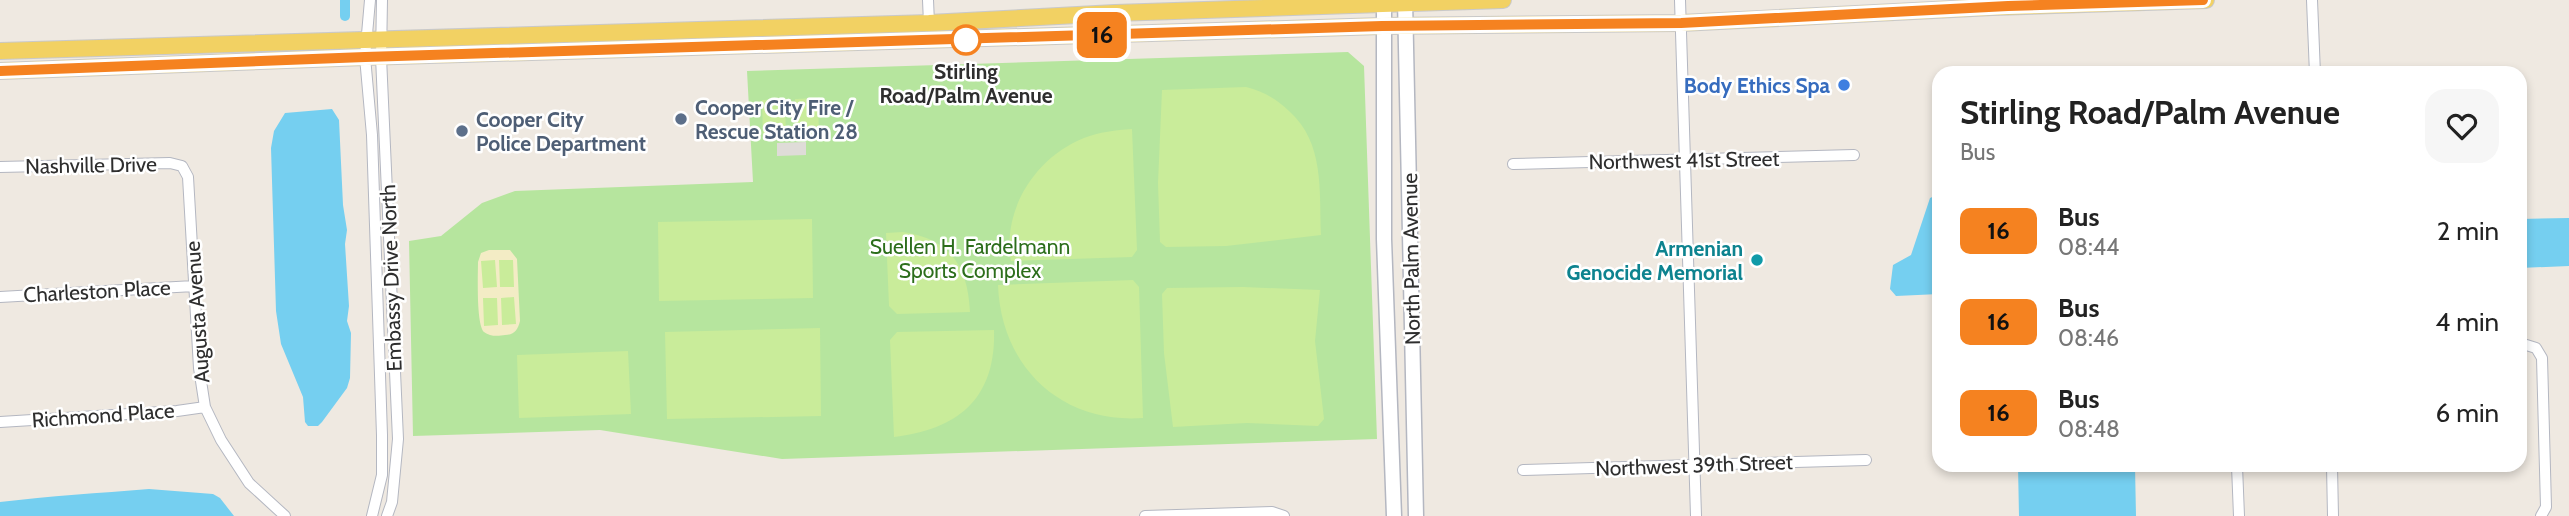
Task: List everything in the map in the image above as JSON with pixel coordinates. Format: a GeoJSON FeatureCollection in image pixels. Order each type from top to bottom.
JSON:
{"type":"FeatureCollection","features":[{"type":"Feature","properties":{"kind":"main road"},"geometry":{"type":"LineString","coordinates":[[0,51],[929,23],[1404,1],[1503,0]]}},
{"type":"Feature","properties":{"kind":"main road"},"geometry":{"type":"LineString","coordinates":[[0,71],[1382,26],[1681,23],[2000,3],[2206,0]]}},
{"type":"Feature","properties":{"kind":"main road","name":"North Palm Avenue"},"geometry":{"type":"LineString","coordinates":[[1404,1],[1416,516]]}},
{"type":"Feature","properties":{"kind":"main road","name":"North Palm Avenue"},"geometry":{"type":"LineString","coordinates":[[1383,2],[1384,239],[1394,516]]}},
{"type":"Feature","properties":{"kind":"street"},"geometry":{"type":"LineString","coordinates":[[370,0],[374,39]]}},
{"type":"Feature","properties":{"kind":"street"},"geometry":{"type":"LineString","coordinates":[[373,57],[382,0]]}},
{"type":"Feature","properties":{"kind":"street"},"geometry":{"type":"LineString","coordinates":[[928,0],[929,23]]}},
{"type":"Feature","properties":{"kind":"street"},"geometry":{"type":"LineString","coordinates":[[1680,0],[1696,516]]}},
{"type":"Feature","properties":{"kind":"street"},"geometry":{"type":"LineString","coordinates":[[2312,0],[2315,66]]}},
{"type":"Feature","properties":{"kind":"street","name":"Embassy Drive North"},"geometry":{"type":"LineString","coordinates":[[372,516],[382,475],[372,135],[374,39]]}},
{"type":"Feature","properties":{"kind":"street","name":"Embassy Drive North"},"geometry":{"type":"LineString","coordinates":[[373,57],[398,439],[392,502],[387,516]]}},
{"type":"Feature","properties":{"kind":"street","name":"Northwest 41st Street"},"geometry":{"type":"LineString","coordinates":[[1513,164],[1854,155]]}},
{"type":"Feature","properties":{"kind":"street","name":"Nashville Drive"},"geometry":{"type":"LineString","coordinates":[[0,167],[170,163],[182,166]]}},
{"type":"Feature","properties":{"kind":"street","name":"Augusta Avenue"},"geometry":{"type":"LineString","coordinates":[[182,166],[188,177],[199,368],[205,407],[221,440],[249,483],[285,516]]}},
{"type":"Feature","properties":{"kind":"street","name":"Charleston Place"},"geometry":{"type":"LineString","coordinates":[[0,297],[194,286]]}},
{"type":"Feature","properties":{"kind":"street"},"geometry":{"type":"LineString","coordinates":[[2527,345],[2536,348],[2542,358],[2546,507],[2541,516]]}},
{"type":"Feature","properties":{"kind":"street","name":"Richmond Place"},"geometry":{"type":"LineString","coordinates":[[0,422],[205,407]]}},
{"type":"Feature","properties":{"kind":"street","name":"Northwest 39th Street"},"geometry":{"type":"LineString","coordinates":[[1523,470],[1866,460]]}},
{"type":"Feature","properties":{"kind":"street"},"geometry":{"type":"LineString","coordinates":[[2237,472],[2239,516]]}},
{"type":"Feature","properties":{"kind":"street"},"geometry":{"type":"LineString","coordinates":[[2332,472],[2333,516]]}},
{"type":"Feature","properties":{"kind":"street"},"geometry":{"type":"LineString","coordinates":[[1144,516],[1272,512],[1283,516]]}},
{"type":"Feature","properties":{"kind":"green space","name":"Suellen H. Fardelmann Sports Complex"},"geometry":{"type":"Polygon","coordinates":[[[1348,52],[1364,66],[1377,439],[782,459],[600,430],[413,436],[409,241],[441,236],[482,203],[515,191],[753,182],[747,71],[1348,52]]]}},
{"type":"Feature","properties":{"kind":"green space"},"geometry":{"type":"Polygon","coordinates":[[[1246,87],[1264,93],[1284,107],[1301,124],[1309,138],[1318,168],[1321,235],[1226,246],[1166,247],[1160,242],[1158,183],[1162,90],[1246,87]]]}},
{"type":"Feature","properties":{"kind":"green space"},"geometry":{"type":"Polygon","coordinates":[[[818,98],[819,137],[796,138],[795,99],[818,98]]]}},
{"type":"Feature","properties":{"kind":"green space"},"geometry":{"type":"Polygon","coordinates":[[[785,99],[786,138],[763,139],[762,100],[785,99]]]}},
{"type":"Feature","properties":{"kind":"green space"},"geometry":{"type":"Polygon","coordinates":[[[1132,129],[1137,250],[1132,257],[1011,261],[1012,223],[1017,204],[1037,172],[1051,158],[1084,138],[1132,129]]]}},
{"type":"Feature","properties":{"kind":"green space"},"geometry":{"type":"Polygon","coordinates":[[[812,219],[813,298],[659,301],[658,222],[812,219]]]}},
{"type":"Feature","properties":{"kind":"green space"},"geometry":{"type":"Polygon","coordinates":[[[903,232],[933,241],[953,257],[965,281],[970,312],[897,314],[889,306],[886,233],[903,232]]]}},
{"type":"Feature","properties":{"kind":"green space"},"geometry":{"type":"Polygon","coordinates":[[[495,260],[497,287],[483,288],[481,261],[495,260]]]}},
{"type":"Feature","properties":{"kind":"green space"},"geometry":{"type":"Polygon","coordinates":[[[499,260],[513,260],[514,287],[500,287],[499,260]]]}},
{"type":"Feature","properties":{"kind":"green space"},"geometry":{"type":"Polygon","coordinates":[[[1133,280],[1139,287],[1143,418],[1113,417],[1086,411],[1062,400],[1041,384],[1024,365],[1010,341],[1002,315],[998,285],[1133,280]]]}},
{"type":"Feature","properties":{"kind":"green space"},"geometry":{"type":"Polygon","coordinates":[[[1167,288],[1320,290],[1315,341],[1324,419],[1318,426],[1247,423],[1173,427],[1164,353],[1162,294],[1167,288]]]}},
{"type":"Feature","properties":{"kind":"green space"},"geometry":{"type":"Polygon","coordinates":[[[514,297],[516,324],[502,325],[501,298],[514,297]]]}},
{"type":"Feature","properties":{"kind":"green space"},"geometry":{"type":"Polygon","coordinates":[[[483,298],[497,298],[498,325],[484,326],[483,298]]]}},
{"type":"Feature","properties":{"kind":"green space"},"geometry":{"type":"Polygon","coordinates":[[[820,328],[821,416],[667,419],[665,332],[820,328]]]}},
{"type":"Feature","properties":{"kind":"green space"},"geometry":{"type":"Polygon","coordinates":[[[994,330],[993,354],[988,374],[980,392],[969,406],[955,418],[937,426],[894,437],[890,340],[897,332],[994,330]]]}},
{"type":"Feature","properties":{"kind":"green space"},"geometry":{"type":"Polygon","coordinates":[[[628,351],[631,414],[519,418],[517,355],[628,351]]]}},
{"type":"Feature","properties":{"kind":"sand"},"geometry":{"type":"Polygon","coordinates":[[[489,250],[510,250],[517,259],[520,321],[515,331],[508,335],[486,334],[481,327],[478,262],[481,253],[489,250]]]}},
{"type":"Feature","properties":{"kind":"shaded area"},"geometry":{"type":"Polygon","coordinates":[[[806,142],[806,155],[777,156],[777,143],[806,142]]]}},
{"type":"Feature","properties":{"kind":"water"},"geometry":{"type":"Polygon","coordinates":[[[332,109],[339,120],[343,205],[347,230],[345,244],[349,306],[347,321],[351,333],[350,378],[347,388],[322,422],[318,426],[308,426],[305,422],[303,397],[281,344],[276,311],[271,148],[274,131],[285,113],[332,109]]]}},
{"type":"Feature","properties":{"kind":"water"},"geometry":{"type":"Polygon","coordinates":[[[1932,197],[1932,294],[1896,296],[1890,289],[1893,265],[1911,255],[1932,197]]]}},
{"type":"Feature","properties":{"kind":"water"},"geometry":{"type":"Polygon","coordinates":[[[2569,218],[2569,266],[2527,268],[2527,219],[2569,218]]]}},
{"type":"Feature","properties":{"kind":"water"},"geometry":{"type":"Polygon","coordinates":[[[2018,472],[2135,472],[2136,516],[2019,516],[2018,472]]]}},
{"type":"Feature","properties":{"kind":"water"},"geometry":{"type":"Polygon","coordinates":[[[149,489],[213,494],[220,498],[234,516],[0,516],[0,502],[149,489]]]}},
{"type":"Feature","properties":{"kind":"waterway"},"geometry":{"type":"LineString","coordinates":[[345,0],[345,16]]}},
{"type":"Feature","properties":{"kind":"bus line","name":"16"},"geometry":{"type":"LineString","coordinates":[[0,71],[365,57],[1382,26],[1681,23],[2008,6],[2203,0]]}},
{"type":"Feature","properties":{"kind":"place","name":"Stirling Road/Palm Avenue"},"geometry":{"type":"Point","coordinates":[966,40]}},
{"type":"Feature","properties":{"kind":"place","name":"Body Ethics Spa"},"geometry":{"type":"Point","coordinates":[1844,85]}},
{"type":"Feature","properties":{"kind":"place","name":"Cooper City Fire / Rescue Station 28"},"geometry":{"type":"Point","coordinates":[681,119]}},
{"type":"Feature","properties":{"kind":"place","name":"Cooper City Police Department"},"geometry":{"type":"Point","coordinates":[462,131]}},
{"type":"Feature","properties":{"kind":"place","name":"Armenian Genocide Memorial"},"geometry":{"type":"Point","coordinates":[1757,260]}}]}
